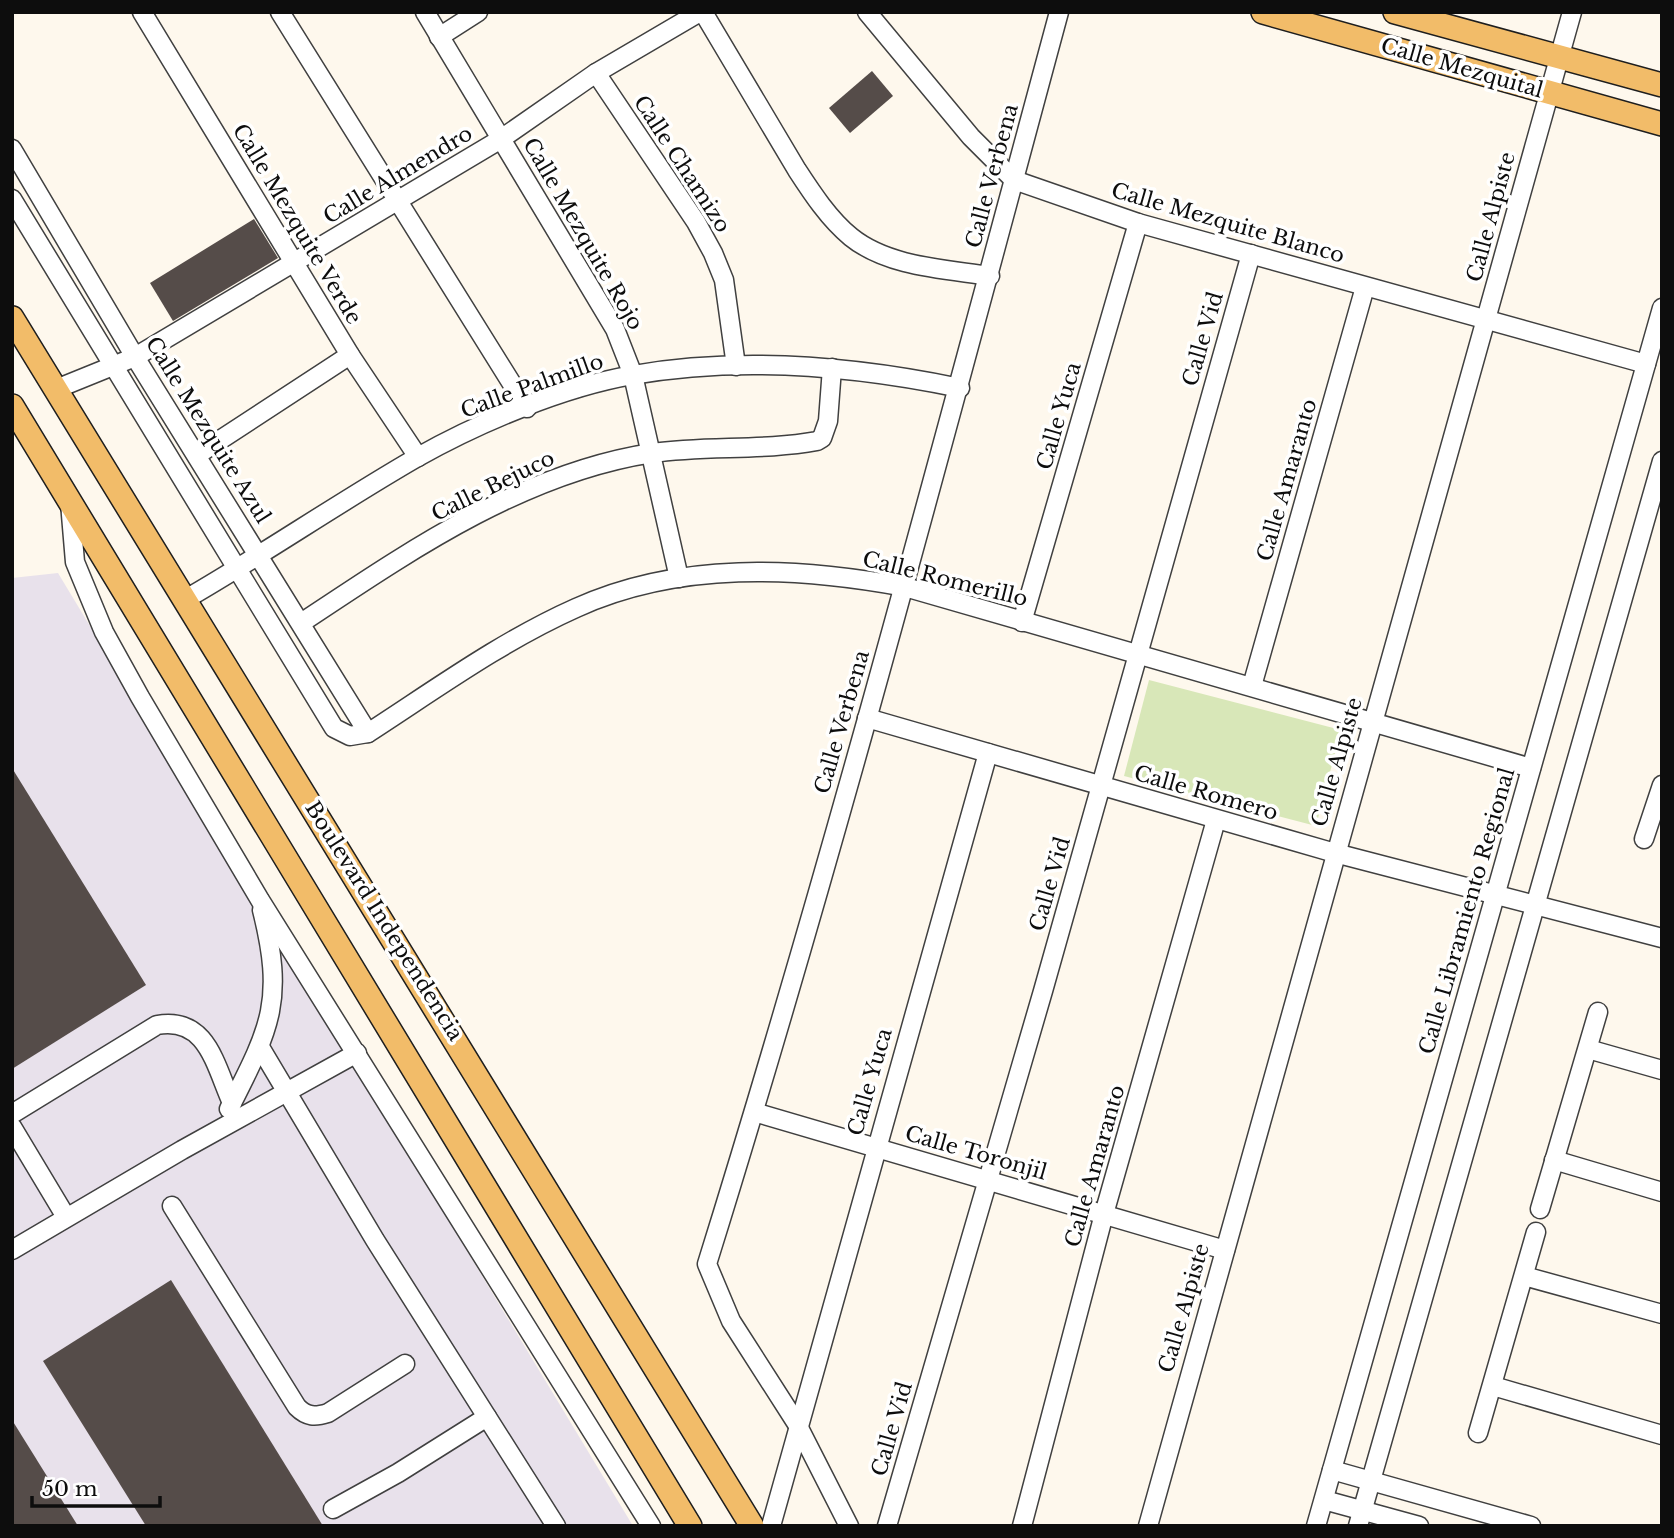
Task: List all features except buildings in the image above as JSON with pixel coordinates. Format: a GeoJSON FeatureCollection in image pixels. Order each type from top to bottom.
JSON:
{"type":"FeatureCollection","features":[{"type":"Feature","properties":{"kind":"main road","name":"Calle Mezquital"},"geometry":{"type":"LineString","coordinates":[[1263,12],[1662,124]]}},
{"type":"Feature","properties":{"kind":"main road","name":"Calle Mezquital"},"geometry":{"type":"LineString","coordinates":[[1395,12],[1443,19],[1559,57],[1662,85]]}},
{"type":"Feature","properties":{"kind":"main road","name":"Boulevard Independencia"},"geometry":{"type":"LineString","coordinates":[[12,318],[752,1526]]}},
{"type":"Feature","properties":{"kind":"main road"},"geometry":{"type":"LineString","coordinates":[[12,406],[690,1526]]}},
{"type":"Feature","properties":{"kind":"street","name":"Calle Mezquite Verde"},"geometry":{"type":"LineString","coordinates":[[142,12],[350,355],[418,457]]}},
{"type":"Feature","properties":{"kind":"street"},"geometry":{"type":"LineString","coordinates":[[280,12],[396,202],[527,408]]}},
{"type":"Feature","properties":{"kind":"street","name":"Calle Mezquite Rojo"},"geometry":{"type":"LineString","coordinates":[[425,12],[615,329],[633,375],[679,578]]}},
{"type":"Feature","properties":{"kind":"street"},"geometry":{"type":"LineString","coordinates":[[439,37],[478,12]]}},
{"type":"Feature","properties":{"kind":"street","name":"Calle Almendro"},"geometry":{"type":"LineString","coordinates":[[56,389],[135,357],[501,139],[596,73],[702,12]]}},
{"type":"Feature","properties":{"kind":"street"},"geometry":{"type":"LineString","coordinates":[[702,12],[813,194],[852,237],[880,253],[916,264],[990,275]]}},
{"type":"Feature","properties":{"kind":"street","name":"Calle Mezquite Blanco"},"geometry":{"type":"LineString","coordinates":[[867,12],[971,136],[1014,180],[1138,223],[1646,364]]}},
{"type":"Feature","properties":{"kind":"street","name":"Calle Verbena"},"geometry":{"type":"LineString","coordinates":[[797,1424],[732,1321],[707,1264],[754,1112],[905,587],[1059,12]]}},
{"type":"Feature","properties":{"kind":"street","name":"Calle Alpiste"},"geometry":{"type":"LineString","coordinates":[[1148,1526],[1572,12]]}},
{"type":"Feature","properties":{"kind":"street","name":"Calle Chamizo"},"geometry":{"type":"LineString","coordinates":[[596,73],[713,253],[724,280],[736,366]]}},
{"type":"Feature","properties":{"kind":"street","name":"Calle Mezquite Azul"},"geometry":{"type":"LineString","coordinates":[[12,149],[135,357],[368,733]]}},
{"type":"Feature","properties":{"kind":"street"},"geometry":{"type":"LineString","coordinates":[[12,199],[334,728],[350,736],[368,733]]}},
{"type":"Feature","properties":{"kind":"street","name":"Calle Yuca"},"geometry":{"type":"LineString","coordinates":[[1022,622],[1138,223]]}},
{"type":"Feature","properties":{"kind":"street","name":"Calle Vid"},"geometry":{"type":"LineString","coordinates":[[887,1526],[989,1181],[1251,254]]}},
{"type":"Feature","properties":{"kind":"street","name":"Calle Amaranto"},"geometry":{"type":"LineString","coordinates":[[1252,686],[1365,287]]}},
{"type":"Feature","properties":{"kind":"street","name":"Calle Libramiento Regional"},"geometry":{"type":"LineString","coordinates":[[1316,1526],[1662,308]]}},
{"type":"Feature","properties":{"kind":"street"},"geometry":{"type":"LineString","coordinates":[[197,455],[350,355]]}},
{"type":"Feature","properties":{"kind":"street","name":"Calle Palmillo"},"geometry":{"type":"LineString","coordinates":[[186,599],[418,457],[527,408],[633,375],[736,366],[831,368],[883,373],[960,388]]}},
{"type":"Feature","properties":{"kind":"street","name":"Calle Bejuco"},"geometry":{"type":"LineString","coordinates":[[300,623],[372,576],[479,513],[570,473],[652,453],[817,441],[822,438],[828,421],[831,368]]}},
{"type":"Feature","properties":{"kind":"street"},"geometry":{"type":"LineString","coordinates":[[1361,1518],[1534,902],[1662,461]]}},
{"type":"Feature","properties":{"kind":"street"},"geometry":{"type":"LineString","coordinates":[[69,499],[75,562],[104,632],[260,900],[650,1526]]}},
{"type":"Feature","properties":{"kind":"street","name":"Calle Romerillo"},"geometry":{"type":"LineString","coordinates":[[368,733],[525,633],[601,598],[679,578],[753,571],[855,578],[905,587],[1531,768]]}},
{"type":"Feature","properties":{"kind":"street","name":"Calle Romero"},"geometry":{"type":"LineString","coordinates":[[867,718],[1335,853],[1534,902],[1662,938]]}},
{"type":"Feature","properties":{"kind":"street","name":"Calle Yuca"},"geometry":{"type":"LineString","coordinates":[[771,1526],[797,1424],[988,753]]}},
{"type":"Feature","properties":{"kind":"street"},"geometry":{"type":"LineString","coordinates":[[1644,839],[1661,793]]}},
{"type":"Feature","properties":{"kind":"street","name":"Calle Amaranto"},"geometry":{"type":"LineString","coordinates":[[1022,1526],[1104,1214],[1216,820]]}},
{"type":"Feature","properties":{"kind":"street"},"geometry":{"type":"LineString","coordinates":[[218,1129],[260,1047],[270,1019],[274,978],[260,900]]}},
{"type":"Feature","properties":{"kind":"street"},"geometry":{"type":"LineString","coordinates":[[1541,1209],[1598,1012]]}},
{"type":"Feature","properties":{"kind":"street"},"geometry":{"type":"LineString","coordinates":[[12,1114],[156,1024],[171,1022],[192,1027],[202,1037],[232,1103]]}},
{"type":"Feature","properties":{"kind":"street"},"geometry":{"type":"LineString","coordinates":[[260,1047],[486,1417],[556,1526]]}},
{"type":"Feature","properties":{"kind":"street"},"geometry":{"type":"LineString","coordinates":[[1588,1049],[1662,1070]]}},
{"type":"Feature","properties":{"kind":"street"},"geometry":{"type":"LineString","coordinates":[[12,1250],[218,1129],[357,1053]]}},
{"type":"Feature","properties":{"kind":"street","name":"Calle Toronjil"},"geometry":{"type":"LineString","coordinates":[[754,1112],[1225,1250]]}},
{"type":"Feature","properties":{"kind":"street"},"geometry":{"type":"LineString","coordinates":[[12,1127],[66,1217]]}},
{"type":"Feature","properties":{"kind":"street"},"geometry":{"type":"LineString","coordinates":[[1554,1160],[1662,1192]]}},
{"type":"Feature","properties":{"kind":"street"},"geometry":{"type":"LineString","coordinates":[[172,1206],[297,1407],[304,1414],[319,1416],[328,1413],[405,1364]]}},
{"type":"Feature","properties":{"kind":"street"},"geometry":{"type":"LineString","coordinates":[[1478,1433],[1535,1232]]}},
{"type":"Feature","properties":{"kind":"street"},"geometry":{"type":"LineString","coordinates":[[1524,1276],[1662,1314]]}},
{"type":"Feature","properties":{"kind":"street"},"geometry":{"type":"LineString","coordinates":[[1493,1386],[1662,1435]]}},
{"type":"Feature","properties":{"kind":"street"},"geometry":{"type":"LineString","coordinates":[[332,1509],[398,1473],[486,1417]]}},
{"type":"Feature","properties":{"kind":"street"},"geometry":{"type":"LineString","coordinates":[[797,1424],[849,1526]]}},
{"type":"Feature","properties":{"kind":"street"},"geometry":{"type":"LineString","coordinates":[[1332,1470],[1531,1526]]}},
{"type":"Feature","properties":{"kind":"street"},"geometry":{"type":"LineString","coordinates":[[1324,1500],[1361,1518],[1419,1526]]}},
{"type":"Feature","properties":{"kind":"shaded area"},"geometry":{"type":"Polygon","coordinates":[[[58,573],[633,1526],[12,1526],[12,578],[58,573]]]}},
{"type":"Feature","properties":{"kind":"green space"},"geometry":{"type":"Polygon","coordinates":[[[1149,680],[1341,730],[1316,826],[1124,776],[1149,680]]]}}]}
